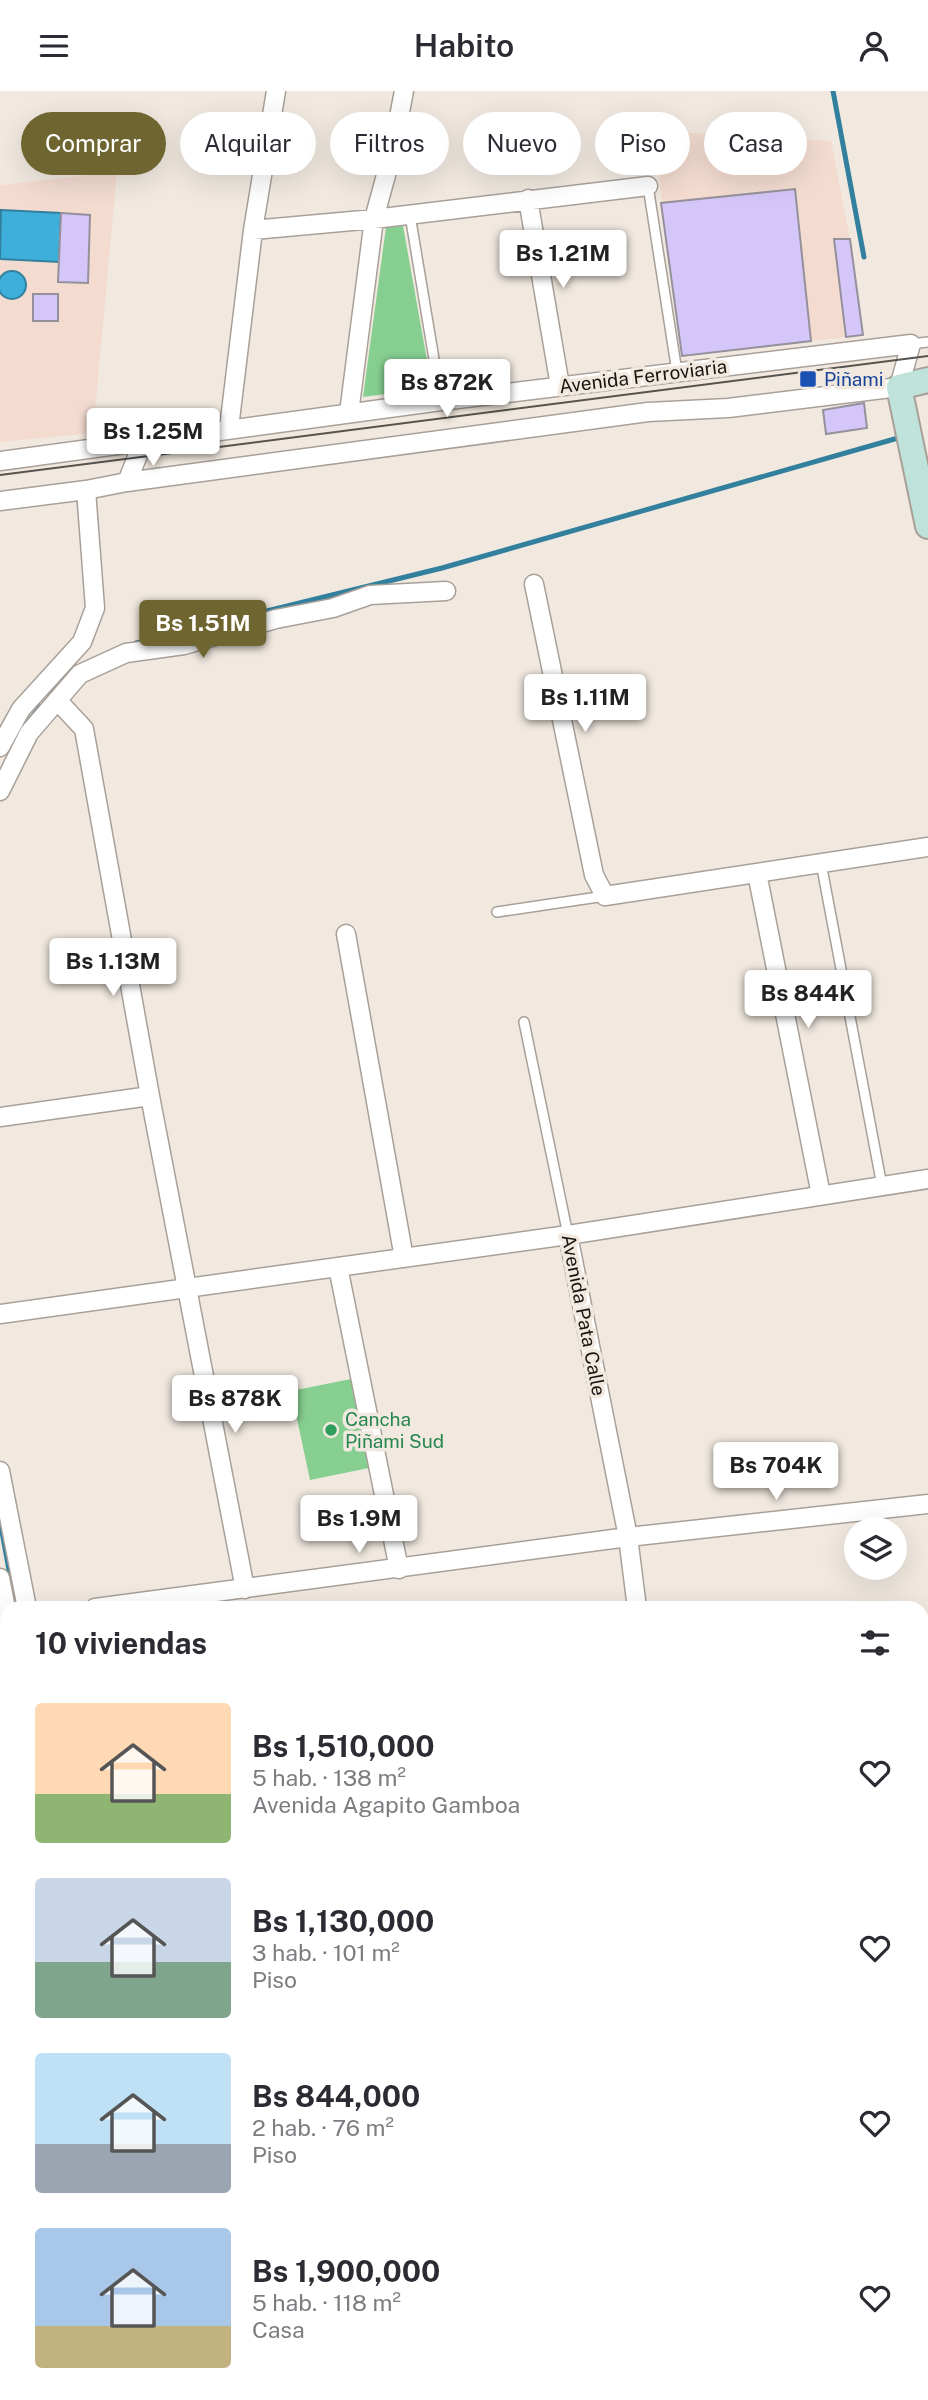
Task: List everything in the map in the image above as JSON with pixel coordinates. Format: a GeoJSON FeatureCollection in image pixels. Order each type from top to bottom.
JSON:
{"type":"FeatureCollection","features":[{"type":"Feature","properties":{"kind":"street"},"geometry":{"type":"LineString","coordinates":[[229,428],[253,230],[276,91]]}},
{"type":"Feature","properties":{"kind":"street"},"geometry":{"type":"LineString","coordinates":[[349,413],[374,219],[392,153],[404,91]]}},
{"type":"Feature","properties":{"kind":"street"},"geometry":{"type":"LineString","coordinates":[[253,230],[410,215],[648,186]]}},
{"type":"Feature","properties":{"kind":"street"},"geometry":{"type":"LineString","coordinates":[[528,199],[559,386]]}},
{"type":"Feature","properties":{"kind":"street"},"geometry":{"type":"LineString","coordinates":[[919,343],[899,387],[928,526]]}},
{"type":"Feature","properties":{"kind":"street","name":"Avenida Ferroviaria"},"geometry":{"type":"LineString","coordinates":[[0,461],[229,428],[919,343]]}},
{"type":"Feature","properties":{"kind":"street"},"geometry":{"type":"LineString","coordinates":[[899,387],[928,380]]}},
{"type":"Feature","properties":{"kind":"street","name":"Avenida Ferroviaria"},"geometry":{"type":"LineString","coordinates":[[0,501],[649,412],[728,408],[899,387]]}},
{"type":"Feature","properties":{"kind":"street"},"geometry":{"type":"LineString","coordinates":[[127,482],[144,440]]}},
{"type":"Feature","properties":{"kind":"street"},"geometry":{"type":"LineString","coordinates":[[0,747],[21,709],[82,642],[95,608],[86,491]]}},
{"type":"Feature","properties":{"kind":"street"},"geometry":{"type":"LineString","coordinates":[[534,585],[594,875],[606,895],[928,847]]}},
{"type":"Feature","properties":{"kind":"street"},"geometry":{"type":"LineString","coordinates":[[0,791],[29,733],[80,674],[126,653],[184,645],[276,619],[333,608],[370,596],[446,591]]}},
{"type":"Feature","properties":{"kind":"street"},"geometry":{"type":"LineString","coordinates":[[57,700],[84,729],[150,1096],[245,1589]]}},
{"type":"Feature","properties":{"kind":"street"},"geometry":{"type":"LineString","coordinates":[[757,873],[821,1195]]}},
{"type":"Feature","properties":{"kind":"street"},"geometry":{"type":"LineString","coordinates":[[346,933],[404,1258]]}},
{"type":"Feature","properties":{"kind":"street"},"geometry":{"type":"LineString","coordinates":[[0,1117],[150,1096]]}},
{"type":"Feature","properties":{"kind":"street"},"geometry":{"type":"LineString","coordinates":[[0,1314],[568,1235],[928,1179]]}},
{"type":"Feature","properties":{"kind":"street","name":"Avenida Pata Calle"},"geometry":{"type":"LineString","coordinates":[[568,1235],[628,1537],[636,1601]]}},
{"type":"Feature","properties":{"kind":"street"},"geometry":{"type":"LineString","coordinates":[[338,1267],[398,1569]]}},
{"type":"Feature","properties":{"kind":"street"},"geometry":{"type":"LineString","coordinates":[[0,1471],[26,1601]]}},
{"type":"Feature","properties":{"kind":"street"},"geometry":{"type":"LineString","coordinates":[[150,1601],[628,1537],[928,1504]]}},
{"type":"Feature","properties":{"kind":"street"},"geometry":{"type":"LineString","coordinates":[[0,1578],[5,1601]]}},
{"type":"Feature","properties":{"kind":"lane"},"geometry":{"type":"LineString","coordinates":[[648,186],[677,372]]}},
{"type":"Feature","properties":{"kind":"lane"},"geometry":{"type":"LineString","coordinates":[[410,215],[441,401]]}},
{"type":"Feature","properties":{"kind":"lane"},"geometry":{"type":"LineString","coordinates":[[821,863],[882,1186]]}},
{"type":"Feature","properties":{"kind":"lane"},"geometry":{"type":"LineString","coordinates":[[497,912],[606,895]]}},
{"type":"Feature","properties":{"kind":"lane","name":"Avenida Pata Calle"},"geometry":{"type":"LineString","coordinates":[[524,1022],[568,1235]]}},
{"type":"Feature","properties":{"kind":"shaded area"},"geometry":{"type":"Polygon","coordinates":[[[690,133],[704,134],[704,175],[807,175],[807,140],[831,141],[850,239],[863,335],[682,356],[659,175],[690,175],[690,133]]]}},
{"type":"Feature","properties":{"kind":"shaded area"},"geometry":{"type":"Polygon","coordinates":[[[90,175],[117,175],[93,433],[0,442],[0,185],[90,175]]]}},
{"type":"Feature","properties":{"kind":"green space"},"geometry":{"type":"Polygon","coordinates":[[[403,226],[432,388],[363,397],[386,227],[403,226]]]}},
{"type":"Feature","properties":{"kind":"green space"},"geometry":{"type":"Polygon","coordinates":[[[351,1379],[369,1468],[310,1480],[291,1391],[351,1379]]]}},
{"type":"Feature","properties":{"kind":"water"},"geometry":{"type":"Polygon","coordinates":[[[1,210],[61,213],[59,262],[0,259],[1,210]]]}},
{"type":"Feature","properties":{"kind":"water"},"geometry":{"type":"Polygon","coordinates":[[[7,272],[17,272],[25,280],[25,290],[17,298],[7,298],[-1,290],[-1,280],[7,272]]]}},
{"type":"Feature","properties":{"kind":"building"},"geometry":{"type":"Polygon","coordinates":[[[795,189],[811,341],[682,356],[661,203],[795,189]]]}},
{"type":"Feature","properties":{"kind":"building"},"geometry":{"type":"Polygon","coordinates":[[[61,213],[90,215],[88,283],[58,282],[61,213]]]}},
{"type":"Feature","properties":{"kind":"building"},"geometry":{"type":"Polygon","coordinates":[[[834,239],[850,239],[863,335],[846,337],[834,239]]]}},
{"type":"Feature","properties":{"kind":"building"},"geometry":{"type":"Polygon","coordinates":[[[33,294],[58,294],[58,321],[33,321],[33,294]]]}},
{"type":"Feature","properties":{"kind":"building"},"geometry":{"type":"Polygon","coordinates":[[[864,403],[867,428],[826,434],[823,410],[864,403]]]}},
{"type":"Feature","properties":{"kind":"waterway"},"geometry":{"type":"LineString","coordinates":[[833,91],[864,257]]}},
{"type":"Feature","properties":{"kind":"waterway"},"geometry":{"type":"LineString","coordinates":[[136,643],[442,568],[898,438],[897,433]]}},
{"type":"Feature","properties":{"kind":"waterway"},"geometry":{"type":"LineString","coordinates":[[24,727],[40,707]]}},
{"type":"Feature","properties":{"kind":"waterway"},"geometry":{"type":"LineString","coordinates":[[0,1521],[15,1601]]}},
{"type":"Feature","properties":{"kind":"tram line"},"geometry":{"type":"LineString","coordinates":[[0,475],[928,356]]}},
{"type":"Feature","properties":{"kind":"place","name":"Piñami"},"geometry":{"type":"Point","coordinates":[808,379]}},
{"type":"Feature","properties":{"kind":"place","name":"Cancha Piñami Sud"},"geometry":{"type":"Point","coordinates":[331,1430]}}]}
